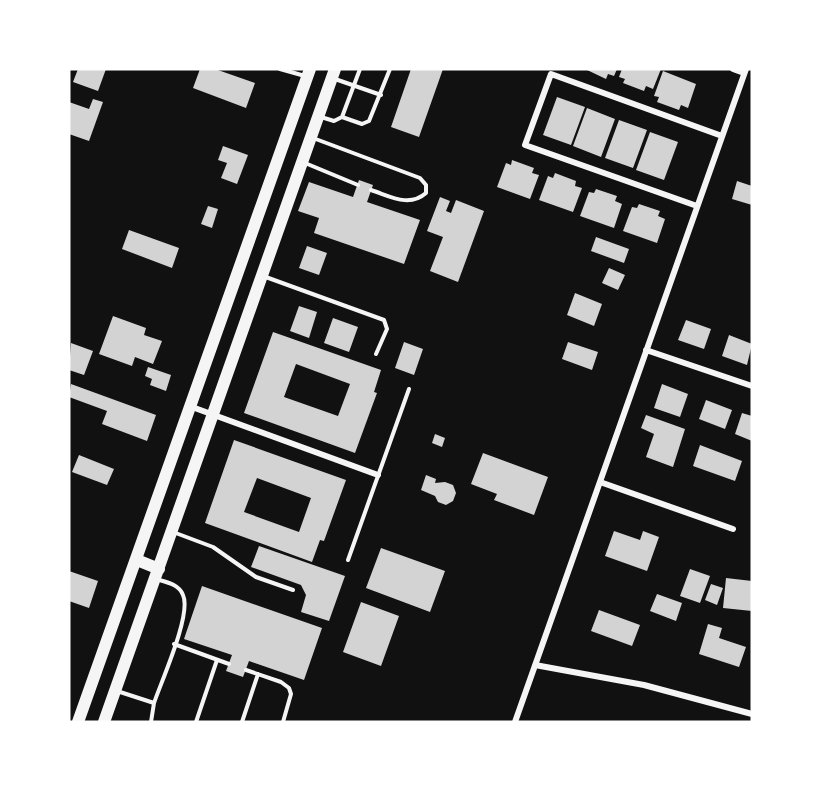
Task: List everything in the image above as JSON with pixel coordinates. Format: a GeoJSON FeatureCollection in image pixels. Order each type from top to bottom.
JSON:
{"type":"FeatureCollection","features":[{"type":"Feature","properties":{"kind":"main road"},"geometry":{"type":"LineString","coordinates":[[78,722],[192,407],[308,73]]}},
{"type":"Feature","properties":{"kind":"main road"},"geometry":{"type":"LineString","coordinates":[[104,722],[333,73]]}},
{"type":"Feature","properties":{"kind":"main road"},"geometry":{"type":"LineString","coordinates":[[280,154],[302,161]]}},
{"type":"Feature","properties":{"kind":"main road"},"geometry":{"type":"LineString","coordinates":[[136,560],[157,574]]}},
{"type":"Feature","properties":{"kind":"street"},"geometry":{"type":"LineString","coordinates":[[515,722],[745,71],[734,69]]}},
{"type":"Feature","properties":{"kind":"street"},"geometry":{"type":"LineString","coordinates":[[697,206],[525,145],[551,74],[722,136]]}},
{"type":"Feature","properties":{"kind":"street"},"geometry":{"type":"LineString","coordinates":[[646,350],[752,386]]}},
{"type":"Feature","properties":{"kind":"street"},"geometry":{"type":"LineString","coordinates":[[192,407],[378,475]]}},
{"type":"Feature","properties":{"kind":"street"},"geometry":{"type":"LineString","coordinates":[[600,482],[733,529]]}},
{"type":"Feature","properties":{"kind":"street"},"geometry":{"type":"LineString","coordinates":[[535,665],[644,685],[752,714]]}},
{"type":"Feature","properties":{"kind":"lane"},"geometry":{"type":"LineString","coordinates":[[280,69],[308,73]]}},
{"type":"Feature","properties":{"kind":"lane"},"geometry":{"type":"LineString","coordinates":[[342,117],[360,69]]}},
{"type":"Feature","properties":{"kind":"lane"},"geometry":{"type":"LineString","coordinates":[[318,116],[333,121],[342,117],[362,124],[369,121],[390,69]]}},
{"type":"Feature","properties":{"kind":"lane"},"geometry":{"type":"LineString","coordinates":[[333,73],[354,87],[381,95]]}},
{"type":"Feature","properties":{"kind":"lane"},"geometry":{"type":"LineString","coordinates":[[311,137],[420,178],[426,185],[426,193],[418,200],[409,202],[371,190]]}},
{"type":"Feature","properties":{"kind":"lane"},"geometry":{"type":"LineString","coordinates":[[302,161],[358,184]]}},
{"type":"Feature","properties":{"kind":"lane"},"geometry":{"type":"LineString","coordinates":[[262,276],[384,320],[387,329],[376,354]]}},
{"type":"Feature","properties":{"kind":"lane"},"geometry":{"type":"LineString","coordinates":[[348,560],[409,389]]}},
{"type":"Feature","properties":{"kind":"lane"},"geometry":{"type":"LineString","coordinates":[[172,532],[213,546],[256,577],[293,590]]}},
{"type":"Feature","properties":{"kind":"lane"},"geometry":{"type":"LineString","coordinates":[[151,722],[153,703],[185,606],[183,595],[178,588],[157,574]]}},
{"type":"Feature","properties":{"kind":"lane"},"geometry":{"type":"LineString","coordinates":[[174,644],[229,664]]}},
{"type":"Feature","properties":{"kind":"lane"},"geometry":{"type":"LineString","coordinates":[[196,722],[217,660]]}},
{"type":"Feature","properties":{"kind":"lane"},"geometry":{"type":"LineString","coordinates":[[246,670],[281,682],[289,688],[291,694],[283,722]]}},
{"type":"Feature","properties":{"kind":"lane"},"geometry":{"type":"LineString","coordinates":[[242,722],[258,675]]}},
{"type":"Feature","properties":{"kind":"lane"},"geometry":{"type":"LineString","coordinates":[[115,691],[153,703]]}},
{"type":"Feature","properties":{"kind":"building"},"geometry":{"type":"Polygon","coordinates":[[[78,69],[106,69],[98,91],[73,82],[78,69]]]}},
{"type":"Feature","properties":{"kind":"building"},"geometry":{"type":"Polygon","coordinates":[[[200,69],[215,69],[255,83],[246,108],[193,88],[200,69]]]}},
{"type":"Feature","properties":{"kind":"building"},"geometry":{"type":"Polygon","coordinates":[[[411,69],[443,69],[419,137],[391,127],[411,69]]]}},
{"type":"Feature","properties":{"kind":"building"},"geometry":{"type":"Polygon","coordinates":[[[585,69],[617,69],[614,76],[608,74],[606,79],[585,69]]]}},
{"type":"Feature","properties":{"kind":"building"},"geometry":{"type":"Polygon","coordinates":[[[622,69],[661,69],[653,89],[646,86],[644,91],[623,83],[625,79],[619,77],[622,69]]]}},
{"type":"Feature","properties":{"kind":"building"},"geometry":{"type":"Polygon","coordinates":[[[663,71],[696,84],[688,108],[681,105],[679,110],[657,102],[659,97],[654,96],[663,71]]]}},
{"type":"Feature","properties":{"kind":"building"},"geometry":{"type":"Polygon","coordinates":[[[557,97],[585,107],[571,145],[543,135],[557,97]]]}},
{"type":"Feature","properties":{"kind":"building"},"geometry":{"type":"Polygon","coordinates":[[[93,99],[103,102],[89,141],[69,134],[69,102],[89,109],[93,99]]]}},
{"type":"Feature","properties":{"kind":"building"},"geometry":{"type":"Polygon","coordinates":[[[587,108],[615,119],[601,157],[573,146],[587,108]]]}},
{"type":"Feature","properties":{"kind":"building"},"geometry":{"type":"Polygon","coordinates":[[[619,120],[647,130],[633,168],[605,158],[619,120]]]}},
{"type":"Feature","properties":{"kind":"building"},"geometry":{"type":"Polygon","coordinates":[[[650,132],[678,142],[664,180],[636,170],[650,132]]]}},
{"type":"Feature","properties":{"kind":"building"},"geometry":{"type":"Polygon","coordinates":[[[223,146],[248,155],[237,184],[221,178],[227,163],[218,160],[223,146]]]}},
{"type":"Feature","properties":{"kind":"building"},"geometry":{"type":"Polygon","coordinates":[[[512,160],[534,168],[532,173],[539,175],[530,199],[497,187],[506,163],[511,165],[512,160]]]}},
{"type":"Feature","properties":{"kind":"building"},"geometry":{"type":"Polygon","coordinates":[[[555,173],[576,181],[575,186],[582,188],[573,212],[539,200],[548,176],[553,178],[555,173]]]}},
{"type":"Feature","properties":{"kind":"building"},"geometry":{"type":"Polygon","coordinates":[[[359,180],[373,185],[367,202],[420,220],[404,264],[314,233],[319,218],[298,211],[309,182],[353,197],[359,180]]]}},
{"type":"Feature","properties":{"kind":"building"},"geometry":{"type":"Polygon","coordinates":[[[737,181],[752,186],[752,205],[732,199],[737,181]]]}},
{"type":"Feature","properties":{"kind":"building"},"geometry":{"type":"Polygon","coordinates":[[[596,189],[617,196],[615,201],[622,204],[614,228],[580,216],[589,192],[594,193],[596,189]]]}},
{"type":"Feature","properties":{"kind":"building"},"geometry":{"type":"Polygon","coordinates":[[[440,197],[450,201],[446,211],[451,213],[456,200],[484,211],[458,282],[430,271],[443,237],[427,231],[440,197]]]}},
{"type":"Feature","properties":{"kind":"building"},"geometry":{"type":"Polygon","coordinates":[[[639,204],[660,211],[658,216],[665,219],[657,243],[623,231],[632,207],[637,208],[639,204]]]}},
{"type":"Feature","properties":{"kind":"building"},"geometry":{"type":"Polygon","coordinates":[[[208,206],[218,209],[212,228],[201,224],[208,206]]]}},
{"type":"Feature","properties":{"kind":"building"},"geometry":{"type":"Polygon","coordinates":[[[129,230],[179,248],[172,268],[122,249],[129,230]]]}},
{"type":"Feature","properties":{"kind":"building"},"geometry":{"type":"Polygon","coordinates":[[[596,237],[629,249],[624,263],[591,251],[596,237]]]}},
{"type":"Feature","properties":{"kind":"building"},"geometry":{"type":"Polygon","coordinates":[[[307,246],[327,253],[319,275],[299,268],[307,246]]]}},
{"type":"Feature","properties":{"kind":"building"},"geometry":{"type":"Polygon","coordinates":[[[609,268],[625,275],[618,290],[602,283],[609,268]]]}},
{"type":"Feature","properties":{"kind":"building"},"geometry":{"type":"Polygon","coordinates":[[[575,293],[602,304],[594,326],[567,315],[575,293]]]}},
{"type":"Feature","properties":{"kind":"building"},"geometry":{"type":"Polygon","coordinates":[[[299,306],[317,312],[309,338],[290,331],[299,306]]]}},
{"type":"Feature","properties":{"kind":"building"},"geometry":{"type":"Polygon","coordinates":[[[113,316],[146,328],[144,335],[162,341],[153,364],[135,357],[132,366],[99,354],[113,316]]]}},
{"type":"Feature","properties":{"kind":"building"},"geometry":{"type":"Polygon","coordinates":[[[333,318],[358,327],[349,352],[324,343],[333,318]]]}},
{"type":"Feature","properties":{"kind":"building"},"geometry":{"type":"Polygon","coordinates":[[[686,320],[711,329],[704,349],[678,340],[686,320]]]}},
{"type":"Feature","properties":{"kind":"building"},"geometry":{"type":"Polygon","coordinates":[[[273,332],[381,370],[374,392],[377,393],[355,453],[244,413],[273,332]],[[296,364],[284,397],[338,416],[350,384],[296,364]]]}},
{"type":"Feature","properties":{"kind":"building"},"geometry":{"type":"Polygon","coordinates":[[[729,335],[752,344],[747,365],[722,356],[729,335]]]}},
{"type":"Feature","properties":{"kind":"building"},"geometry":{"type":"Polygon","coordinates":[[[404,342],[423,349],[414,375],[395,368],[404,342]]]}},
{"type":"Feature","properties":{"kind":"building"},"geometry":{"type":"Polygon","coordinates":[[[568,342],[598,352],[592,370],[562,359],[568,342]]]}},
{"type":"Feature","properties":{"kind":"building"},"geometry":{"type":"Polygon","coordinates":[[[71,343],[93,351],[84,375],[69,370],[71,343]]]}},
{"type":"Feature","properties":{"kind":"building"},"geometry":{"type":"Polygon","coordinates":[[[148,367],[171,375],[166,391],[150,385],[152,379],[145,376],[148,367]]]}},
{"type":"Feature","properties":{"kind":"building"},"geometry":{"type":"Polygon","coordinates":[[[71,384],[156,415],[147,441],[102,424],[107,411],[69,397],[71,384]]]}},
{"type":"Feature","properties":{"kind":"building"},"geometry":{"type":"Polygon","coordinates":[[[662,384],[688,394],[680,417],[654,408],[662,384]]]}},
{"type":"Feature","properties":{"kind":"building"},"geometry":{"type":"Polygon","coordinates":[[[706,400],[732,410],[725,429],[699,419],[706,400]]]}},
{"type":"Feature","properties":{"kind":"building"},"geometry":{"type":"Polygon","coordinates":[[[742,413],[752,416],[752,441],[735,434],[742,413]]]}},
{"type":"Feature","properties":{"kind":"building"},"geometry":{"type":"Polygon","coordinates":[[[646,415],[685,429],[673,467],[646,457],[654,434],[641,428],[646,415]]]}},
{"type":"Feature","properties":{"kind":"building"},"geometry":{"type":"Polygon","coordinates":[[[435,434],[445,438],[442,447],[432,443],[435,434]]]}},
{"type":"Feature","properties":{"kind":"building"},"geometry":{"type":"Polygon","coordinates":[[[234,440],[346,480],[324,541],[320,540],[312,562],[205,523],[234,440]],[[257,478],[244,512],[299,532],[311,498],[257,478]]]}},
{"type":"Feature","properties":{"kind":"building"},"geometry":{"type":"Polygon","coordinates":[[[700,445],[742,461],[735,481],[693,466],[700,445]]]}},
{"type":"Feature","properties":{"kind":"building"},"geometry":{"type":"Polygon","coordinates":[[[483,453],[548,477],[534,515],[494,500],[497,494],[471,484],[483,453]]]}},
{"type":"Feature","properties":{"kind":"building"},"geometry":{"type":"Polygon","coordinates":[[[79,455],[114,469],[107,485],[72,472],[79,455]]]}},
{"type":"Feature","properties":{"kind":"building"},"geometry":{"type":"Polygon","coordinates":[[[426,475],[436,479],[435,483],[445,482],[453,485],[456,493],[453,501],[446,505],[438,502],[435,496],[421,490],[426,475]]]}},
{"type":"Feature","properties":{"kind":"building"},"geometry":{"type":"Polygon","coordinates":[[[614,531],[640,540],[643,531],[659,537],[647,571],[605,556],[614,531]]]}},
{"type":"Feature","properties":{"kind":"building"},"geometry":{"type":"Polygon","coordinates":[[[259,546],[345,576],[329,621],[301,612],[306,595],[301,585],[251,567],[259,546]]]}},
{"type":"Feature","properties":{"kind":"building"},"geometry":{"type":"Polygon","coordinates":[[[381,548],[445,571],[430,612],[366,588],[381,548]]]}},
{"type":"Feature","properties":{"kind":"building"},"geometry":{"type":"Polygon","coordinates":[[[690,569],[710,576],[700,603],[680,596],[690,569]]]}},
{"type":"Feature","properties":{"kind":"building"},"geometry":{"type":"Polygon","coordinates":[[[69,571],[98,581],[89,608],[69,601],[69,571]]]}},
{"type":"Feature","properties":{"kind":"building"},"geometry":{"type":"Polygon","coordinates":[[[726,578],[752,581],[752,611],[723,608],[726,578]]]}},
{"type":"Feature","properties":{"kind":"building"},"geometry":{"type":"Polygon","coordinates":[[[711,584],[723,588],[717,605],[705,600],[711,584]]]}},
{"type":"Feature","properties":{"kind":"building"},"geometry":{"type":"Polygon","coordinates":[[[202,586],[322,628],[304,680],[249,661],[243,677],[226,671],[232,655],[184,639],[202,586]]]}},
{"type":"Feature","properties":{"kind":"building"},"geometry":{"type":"Polygon","coordinates":[[[657,594],[682,603],[676,621],[650,611],[657,594]]]}},
{"type":"Feature","properties":{"kind":"building"},"geometry":{"type":"Polygon","coordinates":[[[361,602],[399,616],[381,666],[343,652],[361,602]]]}},
{"type":"Feature","properties":{"kind":"building"},"geometry":{"type":"Polygon","coordinates":[[[599,610],[640,625],[632,646],[591,631],[599,610]]]}},
{"type":"Feature","properties":{"kind":"building"},"geometry":{"type":"Polygon","coordinates":[[[708,624],[722,628],[719,638],[746,647],[739,667],[699,654],[708,624]]]}}]}
